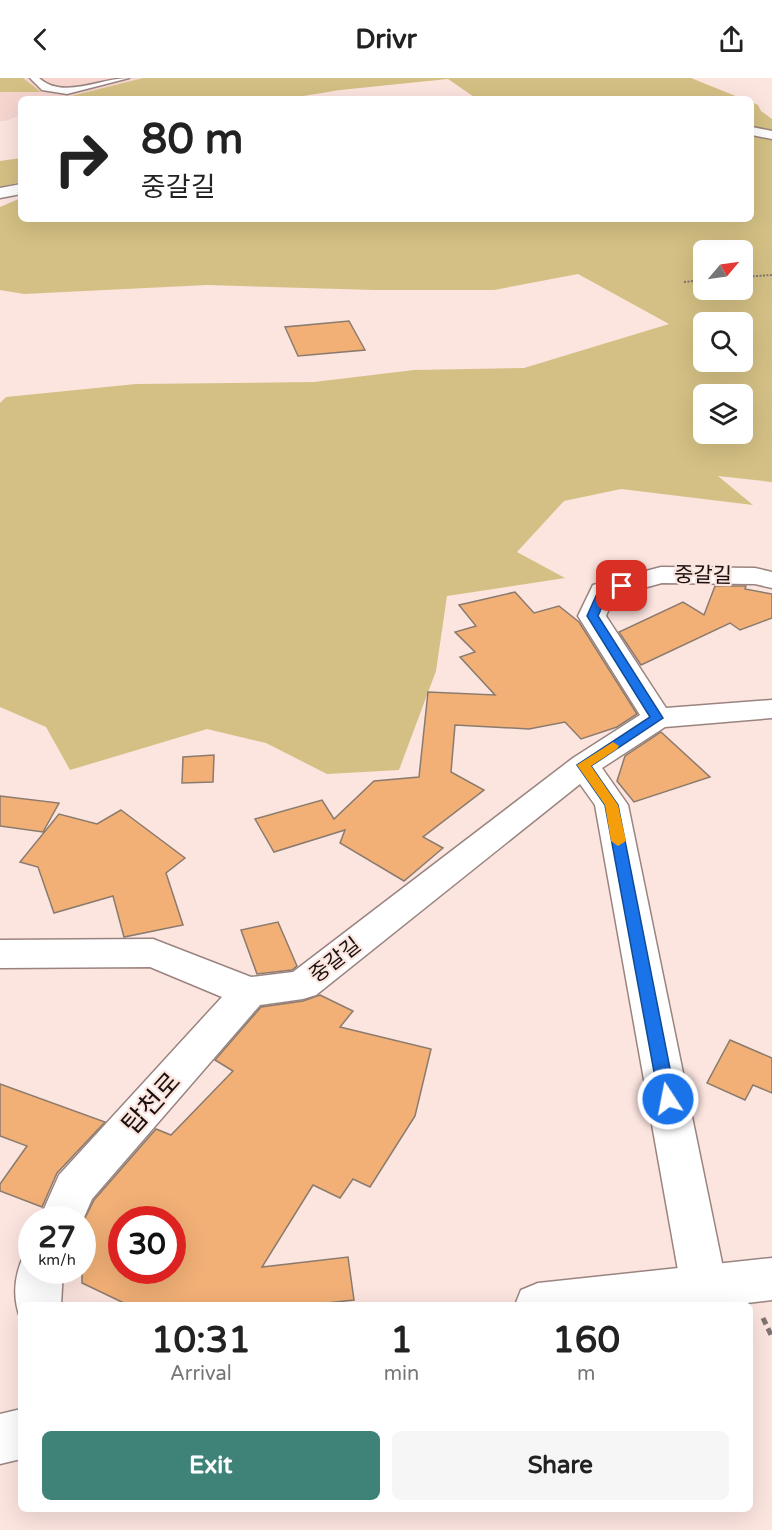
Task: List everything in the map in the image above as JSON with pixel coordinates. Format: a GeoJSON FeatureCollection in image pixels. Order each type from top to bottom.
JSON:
{"type":"FeatureCollection","features":[{"type":"Feature","properties":{"kind":"street"},"geometry":{"type":"LineString","coordinates":[[754,131],[772,135]]}},
{"type":"Feature","properties":{"kind":"street"},"geometry":{"type":"LineString","coordinates":[[0,193],[18,190]]}},
{"type":"Feature","properties":{"kind":"street","name":"중갈길"},"geometry":{"type":"LineString","coordinates":[[657,718],[592,616],[603,591],[661,575],[755,576],[772,580]]}},
{"type":"Feature","properties":{"kind":"street","name":"중갈길"},"geometry":{"type":"LineString","coordinates":[[0,954],[153,953],[249,992],[303,985],[584,765],[657,718],[772,709]]}},
{"type":"Feature","properties":{"kind":"street"},"geometry":{"type":"LineString","coordinates":[[584,765],[612,805],[704,1287]]}},
{"type":"Feature","properties":{"kind":"street","name":"탑천로"},"geometry":{"type":"LineString","coordinates":[[67,1206],[74,1188],[249,992]]}},
{"type":"Feature","properties":{"kind":"street"},"geometry":{"type":"LineString","coordinates":[[566,1302],[772,1279]]}},
{"type":"Feature","properties":{"kind":"street"},"geometry":{"type":"LineString","coordinates":[[38,1302],[39,1284]]}},
{"type":"Feature","properties":{"kind":"street"},"geometry":{"type":"LineString","coordinates":[[0,1439],[18,1435]]}},
{"type":"Feature","properties":{"kind":"lane"},"geometry":{"type":"LineString","coordinates":[[34,78],[45,88],[67,91],[125,78]]}},
{"type":"Feature","properties":{"kind":"path"},"geometry":{"type":"LineString","coordinates":[[753,276],[772,275]]}},
{"type":"Feature","properties":{"kind":"path"},"geometry":{"type":"LineString","coordinates":[[684,282],[693,281]]}},
{"type":"Feature","properties":{"kind":"shaded area"},"geometry":{"type":"Polygon","coordinates":[[[0,78],[143,78],[71,96],[18,96],[18,116],[0,121],[0,78]]]}},
{"type":"Feature","properties":{"kind":"shaded area"},"geometry":{"type":"Polygon","coordinates":[[[0,78],[23,78],[41,92],[0,92],[0,78]]]}},
{"type":"Feature","properties":{"kind":"shaded area"},"geometry":{"type":"Polygon","coordinates":[[[143,78],[691,78],[736,96],[473,96],[448,79],[303,96],[71,96],[143,78]]]}},
{"type":"Feature","properties":{"kind":"shaded area"},"geometry":{"type":"Polygon","coordinates":[[[754,103],[772,119],[772,482],[718,476],[753,505],[621,489],[564,501],[517,552],[565,578],[447,596],[436,671],[399,770],[327,774],[266,743],[207,729],[70,770],[46,727],[0,707],[0,403],[6,397],[136,384],[314,382],[414,370],[524,368],[669,324],[578,274],[494,290],[374,290],[207,285],[24,294],[0,290],[0,207],[18,199],[18,222],[754,222],[754,103]]]}},
{"type":"Feature","properties":{"kind":"shaded area"},"geometry":{"type":"Polygon","coordinates":[[[18,158],[18,183],[0,187],[0,161],[18,158]]]}},
{"type":"Feature","properties":{"kind":"building"},"geometry":{"type":"Polygon","coordinates":[[[349,321],[365,350],[298,356],[285,327],[349,321]]]}},
{"type":"Feature","properties":{"kind":"building"},"geometry":{"type":"Polygon","coordinates":[[[715,586],[746,586],[745,589],[772,594],[772,618],[740,630],[730,623],[641,665],[619,632],[683,602],[704,615],[715,586]]]}},
{"type":"Feature","properties":{"kind":"building"},"geometry":{"type":"Polygon","coordinates":[[[515,592],[534,613],[559,606],[579,622],[637,714],[617,727],[581,739],[565,722],[529,729],[455,725],[451,772],[484,790],[423,837],[443,848],[404,881],[340,843],[345,830],[274,852],[255,819],[322,800],[334,819],[374,781],[419,777],[428,692],[495,695],[460,657],[475,652],[455,632],[476,626],[459,605],[515,592]]]}},
{"type":"Feature","properties":{"kind":"building"},"geometry":{"type":"Polygon","coordinates":[[[661,732],[710,777],[634,802],[617,781],[625,756],[661,732]]]}},
{"type":"Feature","properties":{"kind":"building"},"geometry":{"type":"Polygon","coordinates":[[[214,755],[213,782],[182,783],[183,757],[214,755]]]}},
{"type":"Feature","properties":{"kind":"building"},"geometry":{"type":"Polygon","coordinates":[[[0,796],[59,803],[43,832],[0,826],[0,796]]]}},
{"type":"Feature","properties":{"kind":"building"},"geometry":{"type":"Polygon","coordinates":[[[121,810],[185,858],[166,873],[183,925],[124,937],[113,896],[54,913],[38,867],[20,862],[59,814],[97,824],[121,810]]]}},
{"type":"Feature","properties":{"kind":"building"},"geometry":{"type":"Polygon","coordinates":[[[278,922],[297,966],[292,970],[257,974],[241,930],[278,922]]]}},
{"type":"Feature","properties":{"kind":"building"},"geometry":{"type":"Polygon","coordinates":[[[320,995],[353,1011],[340,1027],[431,1049],[415,1116],[370,1187],[353,1179],[340,1198],[313,1185],[262,1267],[348,1257],[354,1300],[336,1302],[122,1302],[84,1284],[96,1284],[96,1206],[91,1206],[94,1200],[156,1129],[171,1135],[233,1071],[215,1060],[261,1007],[303,1001],[320,995]]]}},
{"type":"Feature","properties":{"kind":"building"},"geometry":{"type":"Polygon","coordinates":[[[730,1040],[772,1058],[772,1093],[753,1085],[745,1100],[707,1083],[730,1040]]]}},
{"type":"Feature","properties":{"kind":"building"},"geometry":{"type":"Polygon","coordinates":[[[0,1084],[105,1122],[57,1173],[42,1206],[0,1191],[0,1184],[27,1146],[0,1136],[0,1084]]]}},
{"type":"Feature","properties":{"kind":"slow traffic"},"geometry":{"type":"LineString","coordinates":[[613,746],[584,765],[612,805],[618,841]]}},
{"type":"Feature","properties":{"kind":"route"},"geometry":{"type":"LineString","coordinates":[[622,586],[603,591],[592,616],[657,718],[584,765],[612,805],[668,1099]]}}]}
